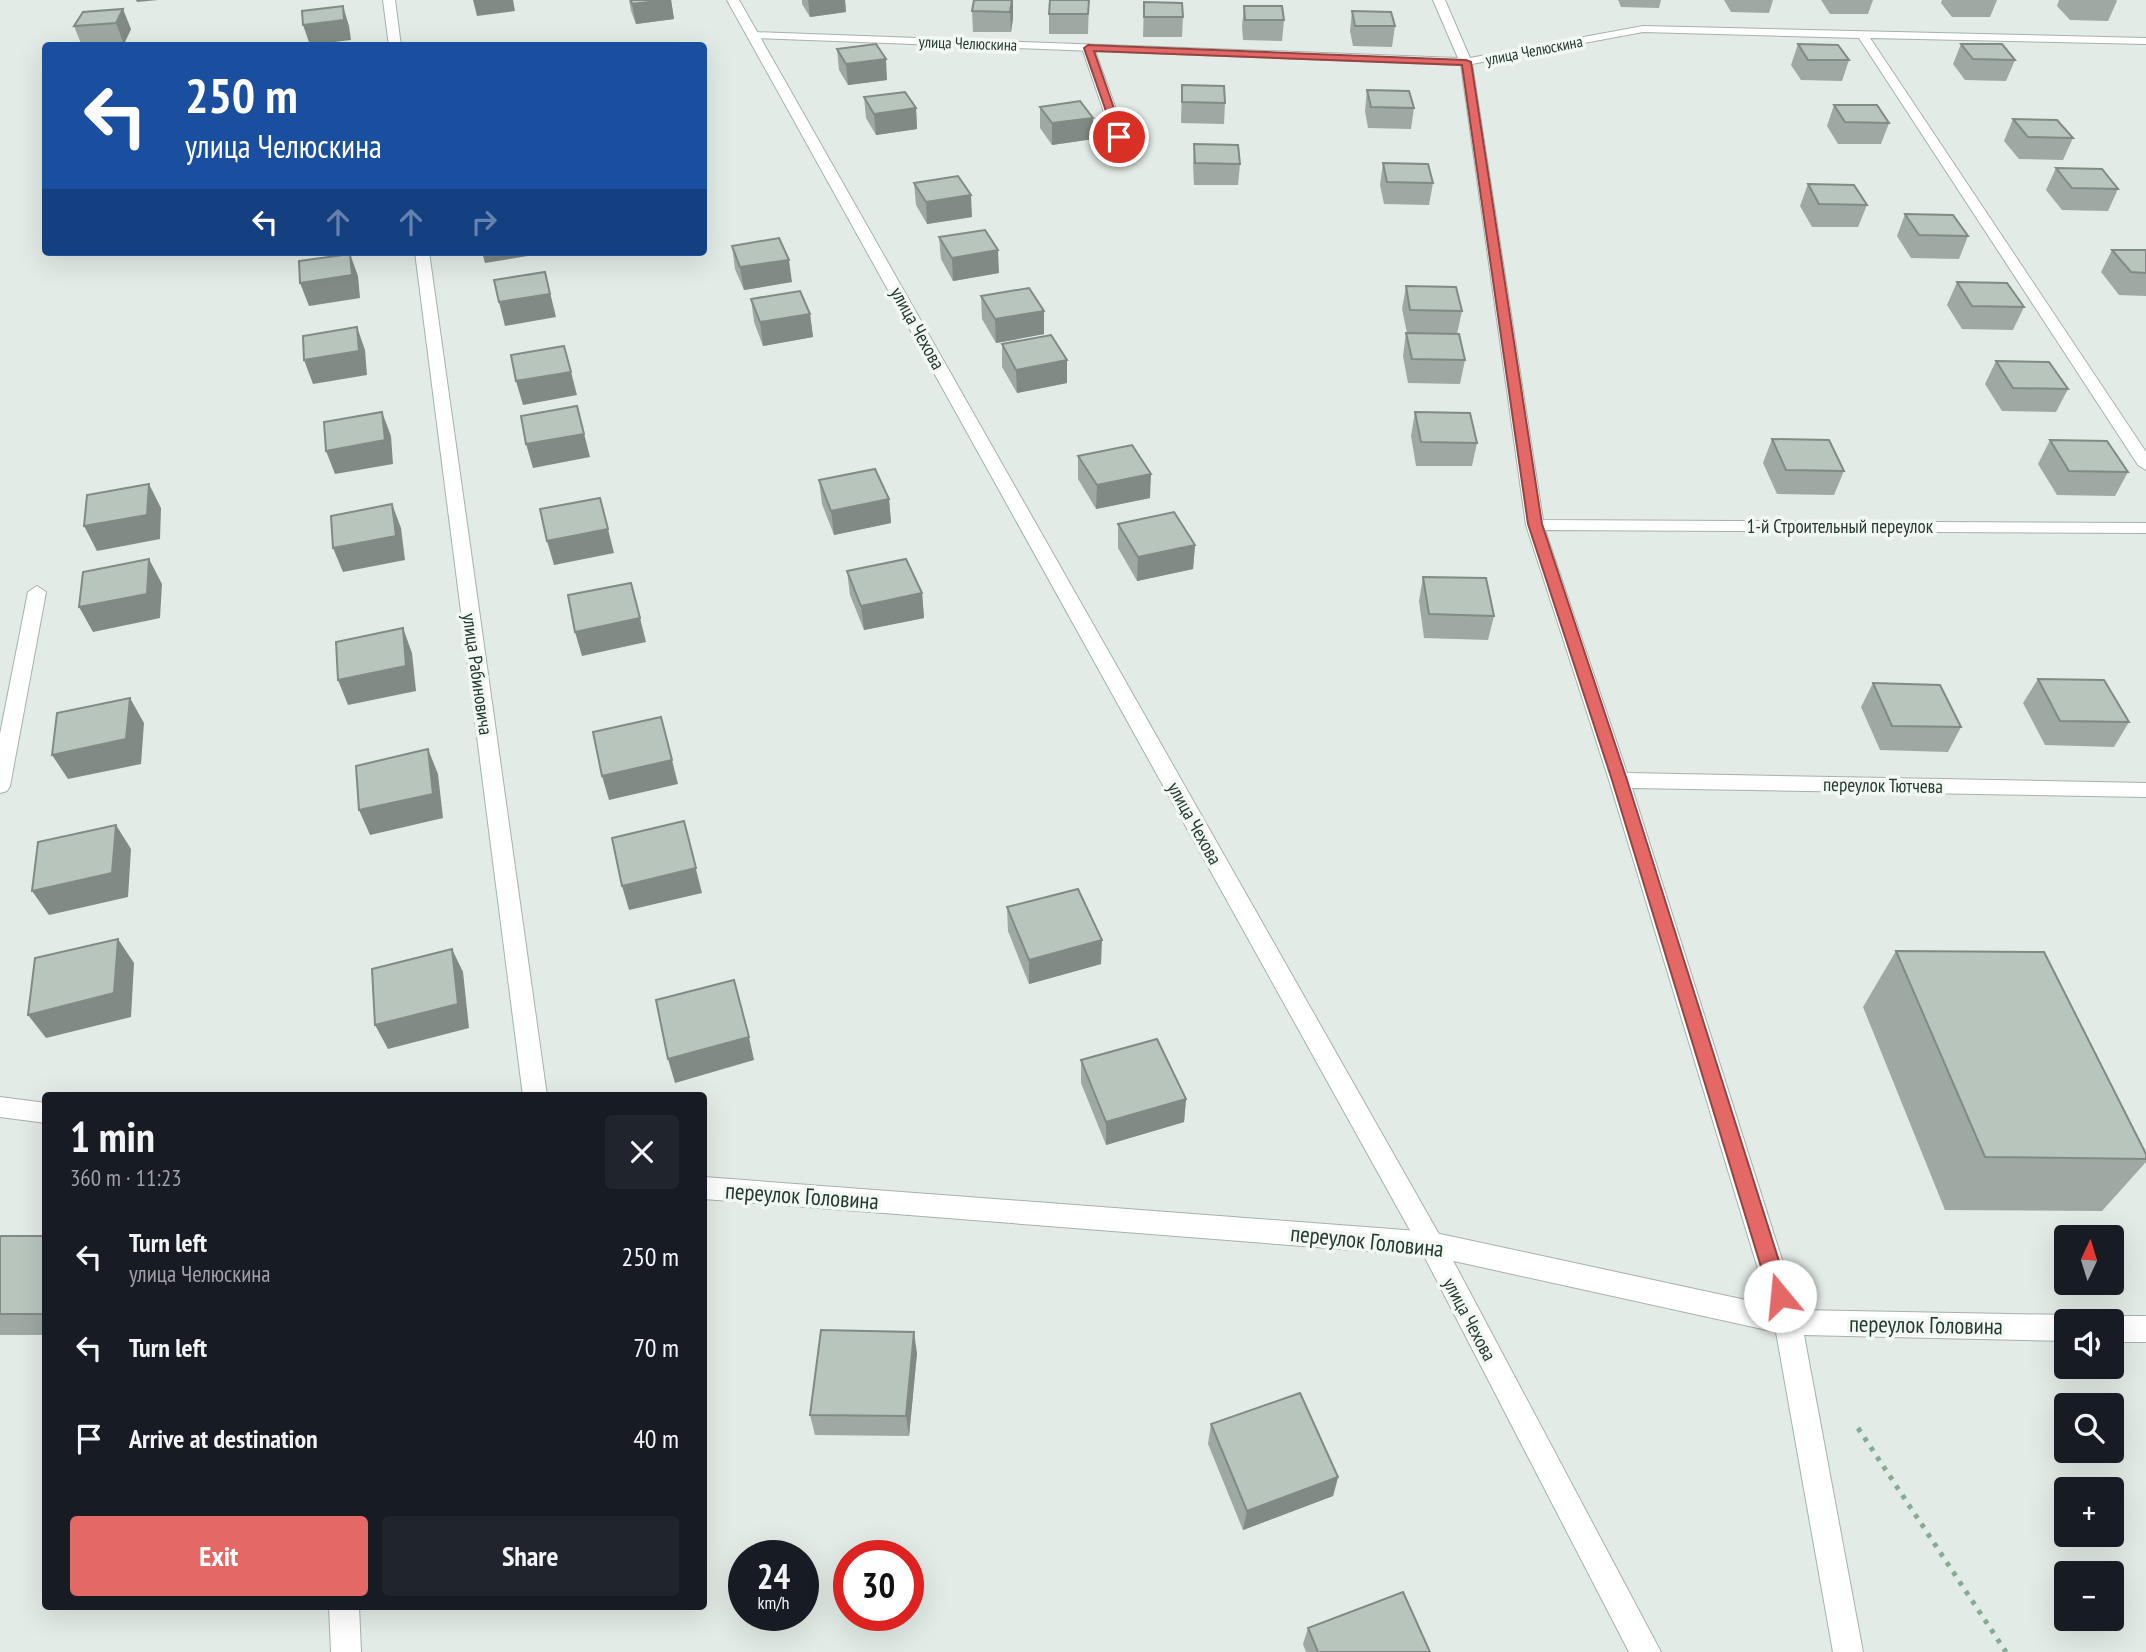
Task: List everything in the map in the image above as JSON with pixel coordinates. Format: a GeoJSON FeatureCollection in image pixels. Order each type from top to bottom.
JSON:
{"type":"FeatureCollection","features":[{"type":"Feature","properties":{"kind":"street"},"geometry":{"type":"LineString","coordinates":[[389,0],[394,42]]}},
{"type":"Feature","properties":{"kind":"street","name":"улица Чехова"},"geometry":{"type":"LineString","coordinates":[[733,0],[1431,1244],[1646,1652]]}},
{"type":"Feature","properties":{"kind":"street"},"geometry":{"type":"LineString","coordinates":[[1438,0],[1466,62],[1535,524],[1619,780],[1788,1322],[1849,1652]]}},
{"type":"Feature","properties":{"kind":"street","name":"улица Челюскина"},"geometry":{"type":"LineString","coordinates":[[753,35],[1466,62],[1643,29],[2146,41]]}},
{"type":"Feature","properties":{"kind":"street"},"geometry":{"type":"LineString","coordinates":[[1862,34],[2146,465]]}},
{"type":"Feature","properties":{"kind":"street"},"geometry":{"type":"LineString","coordinates":[[1088,48],[1127,159]]}},
{"type":"Feature","properties":{"kind":"street","name":"улица Рабиновича"},"geometry":{"type":"LineString","coordinates":[[423,256],[533,1092]]}},
{"type":"Feature","properties":{"kind":"street","name":"1-й Строительный переулок"},"geometry":{"type":"LineString","coordinates":[[1535,524],[2146,528]]}},
{"type":"Feature","properties":{"kind":"street"},"geometry":{"type":"LineString","coordinates":[[0,786],[37,592]]}},
{"type":"Feature","properties":{"kind":"street","name":"переулок Тютчева"},"geometry":{"type":"LineString","coordinates":[[1619,780],[2146,790]]}},
{"type":"Feature","properties":{"kind":"street"},"geometry":{"type":"LineString","coordinates":[[0,1107],[42,1112]]}},
{"type":"Feature","properties":{"kind":"street","name":"переулок Головина"},"geometry":{"type":"LineString","coordinates":[[707,1188],[1431,1244],[1788,1322],[2054,1328]]}},
{"type":"Feature","properties":{"kind":"street"},"geometry":{"type":"LineString","coordinates":[[2124,1329],[2146,1329]]}},
{"type":"Feature","properties":{"kind":"street"},"geometry":{"type":"LineString","coordinates":[[344,1610],[346,1652]]}},
{"type":"Feature","properties":{"kind":"path"},"geometry":{"type":"LineString","coordinates":[[1856,1424],[2006,1652]]}},
{"type":"Feature","properties":{"kind":"building"},"geometry":{"type":"Polygon","coordinates":[[[631,0],[666,0],[632,4],[631,0]]]}},
{"type":"Feature","properties":{"kind":"building"},"geometry":{"type":"Polygon","coordinates":[[[974,0],[1012,0],[1010,12],[972,11],[974,0]]]}},
{"type":"Feature","properties":{"kind":"building"},"geometry":{"type":"Polygon","coordinates":[[[1050,0],[1089,0],[1088,14],[1049,14],[1050,0]]]}},
{"type":"Feature","properties":{"kind":"building"},"geometry":{"type":"Polygon","coordinates":[[[1144,2],[1182,3],[1183,17],[1144,17],[1144,2]]]}},
{"type":"Feature","properties":{"kind":"building"},"geometry":{"type":"Polygon","coordinates":[[[343,6],[344,20],[303,25],[302,11],[343,6]]]}},
{"type":"Feature","properties":{"kind":"building"},"geometry":{"type":"Polygon","coordinates":[[[1244,6],[1282,6],[1284,20],[1245,20],[1244,6]]]}},
{"type":"Feature","properties":{"kind":"building"},"geometry":{"type":"Polygon","coordinates":[[[123,9],[116,23],[74,26],[83,12],[123,9]]]}},
{"type":"Feature","properties":{"kind":"building"},"geometry":{"type":"Polygon","coordinates":[[[1352,11],[1391,12],[1395,26],[1355,26],[1352,11]]]}},
{"type":"Feature","properties":{"kind":"building"},"geometry":{"type":"Polygon","coordinates":[[[876,44],[886,59],[846,64],[837,49],[876,44]]]}},
{"type":"Feature","properties":{"kind":"building"},"geometry":{"type":"Polygon","coordinates":[[[1798,44],[1838,45],[1849,60],[1808,60],[1798,44]]]}},
{"type":"Feature","properties":{"kind":"building"},"geometry":{"type":"Polygon","coordinates":[[[1961,44],[2002,44],[2015,60],[1973,59],[1961,44]]]}},
{"type":"Feature","properties":{"kind":"building"},"geometry":{"type":"Polygon","coordinates":[[[1182,85],[1224,86],[1225,103],[1182,102],[1182,85]]]}},
{"type":"Feature","properties":{"kind":"building"},"geometry":{"type":"Polygon","coordinates":[[[1367,90],[1409,91],[1414,108],[1371,107],[1367,90]]]}},
{"type":"Feature","properties":{"kind":"building"},"geometry":{"type":"Polygon","coordinates":[[[905,92],[916,108],[874,114],[864,97],[905,92]]]}},
{"type":"Feature","properties":{"kind":"building"},"geometry":{"type":"Polygon","coordinates":[[[1080,101],[1093,118],[1052,123],[1040,107],[1080,101]]]}},
{"type":"Feature","properties":{"kind":"building"},"geometry":{"type":"Polygon","coordinates":[[[1834,105],[1877,105],[1889,123],[1845,122],[1834,105]]]}},
{"type":"Feature","properties":{"kind":"building"},"geometry":{"type":"Polygon","coordinates":[[[2013,119],[2057,120],[2073,138],[2028,137],[2013,119]]]}},
{"type":"Feature","properties":{"kind":"building"},"geometry":{"type":"Polygon","coordinates":[[[1194,144],[1238,145],[1240,164],[1195,163],[1194,144]]]}},
{"type":"Feature","properties":{"kind":"building"},"geometry":{"type":"Polygon","coordinates":[[[1383,163],[1428,164],[1433,183],[1387,182],[1383,163]]]}},
{"type":"Feature","properties":{"kind":"building"},"geometry":{"type":"Polygon","coordinates":[[[2056,168],[2102,169],[2118,189],[2072,188],[2056,168]]]}},
{"type":"Feature","properties":{"kind":"building"},"geometry":{"type":"Polygon","coordinates":[[[958,176],[971,195],[926,202],[914,183],[958,176]]]}},
{"type":"Feature","properties":{"kind":"building"},"geometry":{"type":"Polygon","coordinates":[[[1808,184],[1854,185],[1867,205],[1819,204],[1808,184]]]}},
{"type":"Feature","properties":{"kind":"building"},"geometry":{"type":"Polygon","coordinates":[[[1905,214],[1953,215],[1968,236],[1919,235],[1905,214]]]}},
{"type":"Feature","properties":{"kind":"building"},"geometry":{"type":"Polygon","coordinates":[[[985,230],[998,250],[952,258],[939,237],[985,230]]]}},
{"type":"Feature","properties":{"kind":"building"},"geometry":{"type":"Polygon","coordinates":[[[779,238],[789,260],[740,267],[732,246],[779,238]]]}},
{"type":"Feature","properties":{"kind":"building"},"geometry":{"type":"Polygon","coordinates":[[[2112,250],[2146,250],[2146,273],[2131,272],[2112,250]]]}},
{"type":"Feature","properties":{"kind":"building"},"geometry":{"type":"Polygon","coordinates":[[[350,256],[352,275],[300,283],[299,261],[350,256]]]}},
{"type":"Feature","properties":{"kind":"building"},"geometry":{"type":"Polygon","coordinates":[[[545,272],[550,294],[499,302],[494,280],[545,272]]]}},
{"type":"Feature","properties":{"kind":"building"},"geometry":{"type":"Polygon","coordinates":[[[1957,282],[2007,283],[2024,307],[1972,306],[1957,282]]]}},
{"type":"Feature","properties":{"kind":"building"},"geometry":{"type":"Polygon","coordinates":[[[1406,286],[1456,287],[1462,311],[1410,310],[1406,286]]]}},
{"type":"Feature","properties":{"kind":"building"},"geometry":{"type":"Polygon","coordinates":[[[1029,288],[1044,311],[995,319],[981,296],[1029,288]]]}},
{"type":"Feature","properties":{"kind":"building"},"geometry":{"type":"Polygon","coordinates":[[[800,291],[810,314],[760,322],[751,299],[800,291]]]}},
{"type":"Feature","properties":{"kind":"building"},"geometry":{"type":"Polygon","coordinates":[[[357,327],[359,351],[304,360],[303,336],[357,327]]]}},
{"type":"Feature","properties":{"kind":"building"},"geometry":{"type":"Polygon","coordinates":[[[1406,333],[1459,334],[1465,360],[1412,359],[1406,333]]]}},
{"type":"Feature","properties":{"kind":"building"},"geometry":{"type":"Polygon","coordinates":[[[1051,335],[1067,360],[1016,370],[1002,344],[1051,335]]]}},
{"type":"Feature","properties":{"kind":"building"},"geometry":{"type":"Polygon","coordinates":[[[564,346],[571,372],[516,381],[511,355],[564,346]]]}},
{"type":"Feature","properties":{"kind":"building"},"geometry":{"type":"Polygon","coordinates":[[[1996,361],[2049,362],[2068,389],[2013,388],[1996,361]]]}},
{"type":"Feature","properties":{"kind":"building"},"geometry":{"type":"Polygon","coordinates":[[[577,406],[584,434],[526,444],[521,416],[577,406]]]}},
{"type":"Feature","properties":{"kind":"building"},"geometry":{"type":"Polygon","coordinates":[[[382,412],[385,440],[326,451],[324,422],[382,412]]]}},
{"type":"Feature","properties":{"kind":"building"},"geometry":{"type":"Polygon","coordinates":[[[1415,412],[1470,413],[1477,443],[1421,442],[1415,412]]]}},
{"type":"Feature","properties":{"kind":"building"},"geometry":{"type":"Polygon","coordinates":[[[1772,439],[1829,440],[1844,471],[1786,470],[1772,439]]]}},
{"type":"Feature","properties":{"kind":"building"},"geometry":{"type":"Polygon","coordinates":[[[2050,440],[2107,441],[2128,472],[2069,471],[2050,440]]]}},
{"type":"Feature","properties":{"kind":"building"},"geometry":{"type":"Polygon","coordinates":[[[1132,445],[1151,474],[1097,485],[1078,456],[1132,445]]]}},
{"type":"Feature","properties":{"kind":"building"},"geometry":{"type":"Polygon","coordinates":[[[875,469],[889,499],[831,511],[819,480],[875,469]]]}},
{"type":"Feature","properties":{"kind":"building"},"geometry":{"type":"Polygon","coordinates":[[[149,484],[147,515],[84,526],[87,495],[149,484]]]}},
{"type":"Feature","properties":{"kind":"building"},"geometry":{"type":"Polygon","coordinates":[[[600,498],[608,529],[547,541],[540,509],[600,498]]]}},
{"type":"Feature","properties":{"kind":"building"},"geometry":{"type":"Polygon","coordinates":[[[392,504],[396,536],[333,548],[331,516],[392,504]]]}},
{"type":"Feature","properties":{"kind":"building"},"geometry":{"type":"Polygon","coordinates":[[[1174,512],[1195,545],[1138,557],[1118,524],[1174,512]]]}},
{"type":"Feature","properties":{"kind":"building"},"geometry":{"type":"Polygon","coordinates":[[[149,559],[147,594],[79,607],[83,572],[149,559]]]}},
{"type":"Feature","properties":{"kind":"building"},"geometry":{"type":"Polygon","coordinates":[[[906,559],[922,593],[861,606],[847,571],[906,559]]]}},
{"type":"Feature","properties":{"kind":"building"},"geometry":{"type":"Polygon","coordinates":[[[1423,577],[1486,578],[1494,616],[1429,614],[1423,577]]]}},
{"type":"Feature","properties":{"kind":"building"},"geometry":{"type":"Polygon","coordinates":[[[631,583],[640,618],[575,632],[568,595],[631,583]]]}},
{"type":"Feature","properties":{"kind":"building"},"geometry":{"type":"Polygon","coordinates":[[[403,628],[406,666],[338,680],[336,642],[403,628]]]}},
{"type":"Feature","properties":{"kind":"building"},"geometry":{"type":"Polygon","coordinates":[[[2038,679],[2104,680],[2129,722],[2060,721],[2038,679]]]}},
{"type":"Feature","properties":{"kind":"building"},"geometry":{"type":"Polygon","coordinates":[[[1873,683],[1940,685],[1961,727],[1892,726],[1873,683]]]}},
{"type":"Feature","properties":{"kind":"building"},"geometry":{"type":"Polygon","coordinates":[[[130,698],[126,739],[52,755],[57,713],[130,698]]]}},
{"type":"Feature","properties":{"kind":"building"},"geometry":{"type":"Polygon","coordinates":[[[661,717],[672,760],[602,776],[593,732],[661,717]]]}},
{"type":"Feature","properties":{"kind":"building"},"geometry":{"type":"Polygon","coordinates":[[[428,749],[433,794],[359,810],[356,766],[428,749]]]}},
{"type":"Feature","properties":{"kind":"building"},"geometry":{"type":"Polygon","coordinates":[[[684,821],[696,868],[622,886],[612,838],[684,821]]]}},
{"type":"Feature","properties":{"kind":"building"},"geometry":{"type":"Polygon","coordinates":[[[116,825],[112,873],[32,891],[38,842],[116,825]]]}},
{"type":"Feature","properties":{"kind":"building"},"geometry":{"type":"Polygon","coordinates":[[[1078,889],[1102,940],[1029,960],[1007,907],[1078,889]]]}},
{"type":"Feature","properties":{"kind":"building"},"geometry":{"type":"Polygon","coordinates":[[[118,939],[114,993],[28,1015],[35,958],[118,939]]]}},
{"type":"Feature","properties":{"kind":"building"},"geometry":{"type":"Polygon","coordinates":[[[452,949],[458,1004],[375,1025],[372,969],[452,949]]]}},
{"type":"Feature","properties":{"kind":"building"},"geometry":{"type":"Polygon","coordinates":[[[1896,951],[2044,952],[2146,1154],[2146,1159],[1985,1157],[1896,951]]]}},
{"type":"Feature","properties":{"kind":"building"},"geometry":{"type":"Polygon","coordinates":[[[734,980],[749,1037],[668,1059],[656,1000],[734,980]]]}},
{"type":"Feature","properties":{"kind":"building"},"geometry":{"type":"Polygon","coordinates":[[[1157,1039],[1186,1099],[1106,1122],[1081,1060],[1157,1039]]]}},
{"type":"Feature","properties":{"kind":"building"},"geometry":{"type":"Polygon","coordinates":[[[42,1236],[42,1314],[0,1314],[0,1238],[42,1236]]]}},
{"type":"Feature","properties":{"kind":"building"},"geometry":{"type":"Polygon","coordinates":[[[821,1330],[914,1332],[906,1416],[810,1415],[821,1330]]]}},
{"type":"Feature","properties":{"kind":"building"},"geometry":{"type":"Polygon","coordinates":[[[1300,1393],[1338,1477],[1247,1511],[1211,1424],[1300,1393]]]}},
{"type":"Feature","properties":{"kind":"building"},"geometry":{"type":"Polygon","coordinates":[[[1403,1592],[1430,1652],[1318,1652],[1308,1628],[1403,1592]]]}},
{"type":"Feature","properties":{"kind":"route"},"geometry":{"type":"LineString","coordinates":[[1119,137],[1088,48],[1466,62],[1535,524],[1619,780],[1780,1296]]}}]}
